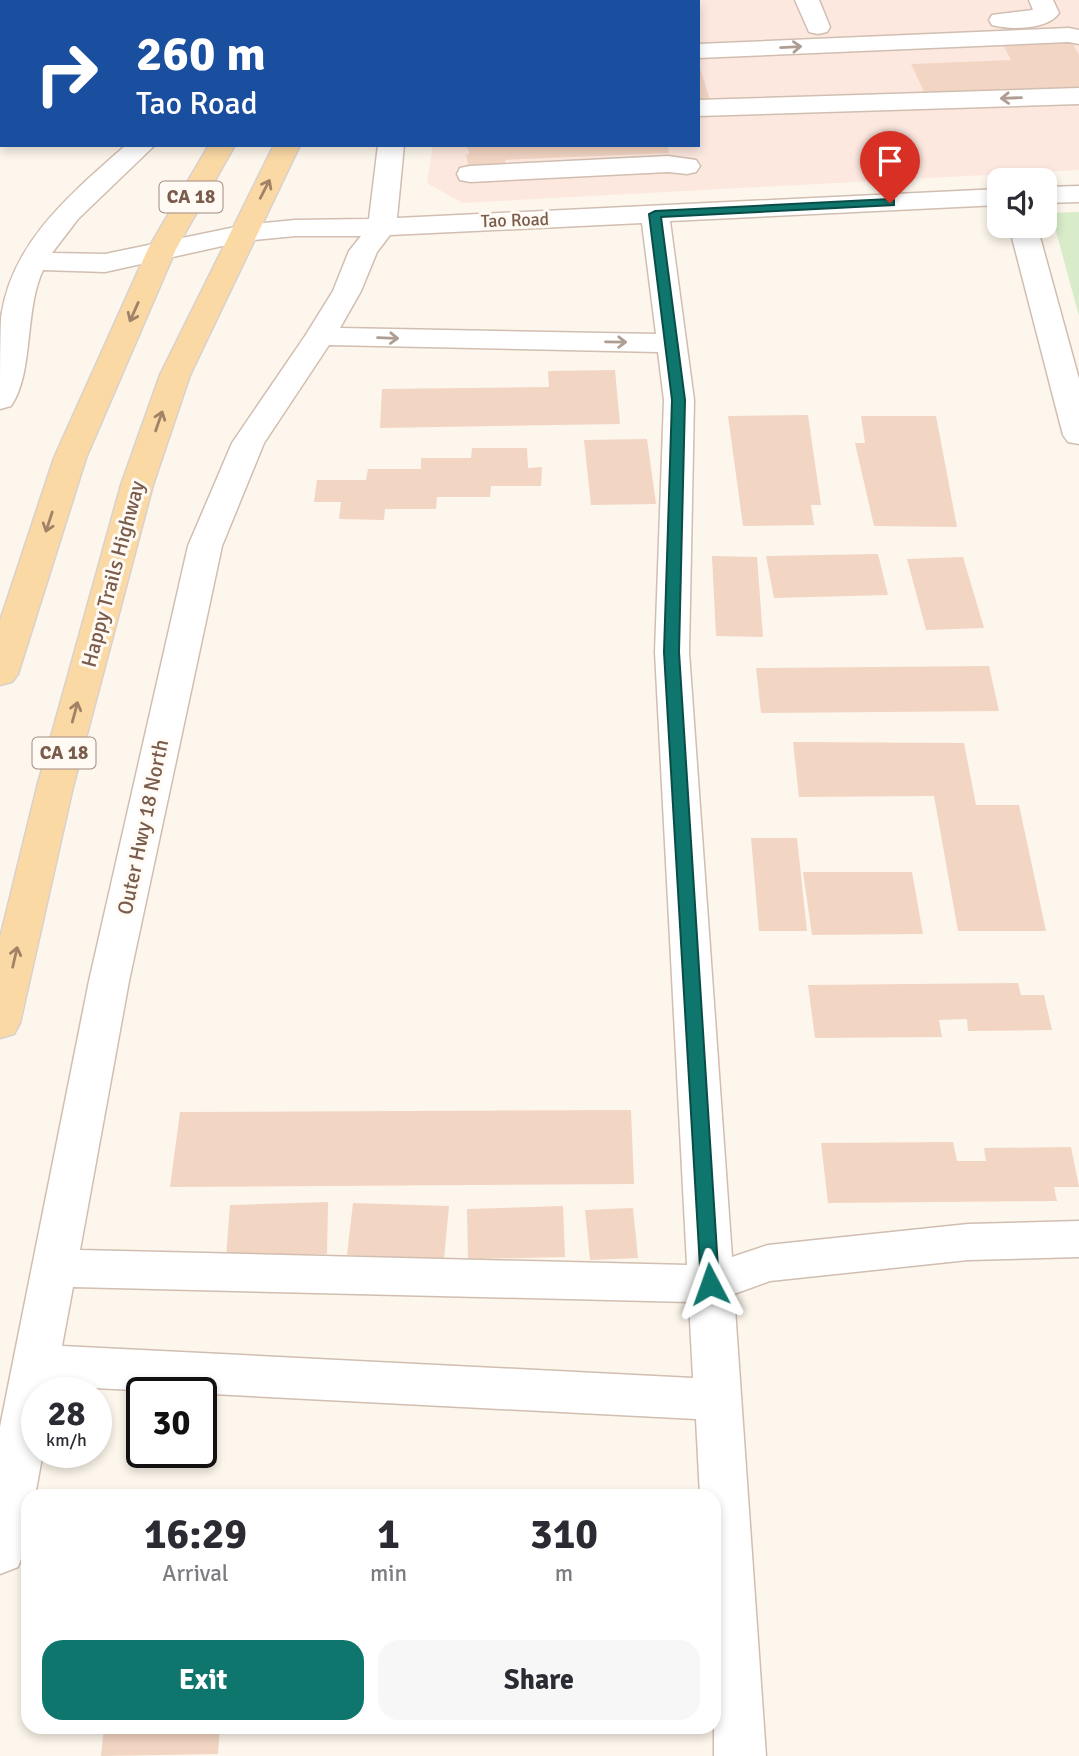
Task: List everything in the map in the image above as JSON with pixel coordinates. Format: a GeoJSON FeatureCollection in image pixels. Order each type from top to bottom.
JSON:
{"type":"FeatureCollection","features":[{"type":"Feature","properties":{"kind":"main road","name":"CA 18"},"geometry":{"type":"LineString","coordinates":[[0,674],[70,458],[162,249],[221,147]]}},
{"type":"Feature","properties":{"kind":"main road","name":"Happy Trails Highway"},"geometry":{"type":"LineString","coordinates":[[0,1023],[55,787],[137,485],[176,374],[286,147]]}},
{"type":"Feature","properties":{"kind":"street"},"geometry":{"type":"LineString","coordinates":[[807,0],[818,27]]}},
{"type":"Feature","properties":{"kind":"street"},"geometry":{"type":"LineString","coordinates":[[700,32],[1030,19],[1047,13],[1041,0]]}},
{"type":"Feature","properties":{"kind":"street"},"geometry":{"type":"LineString","coordinates":[[700,107],[753,77],[860,44],[1069,35],[1079,37]]}},
{"type":"Feature","properties":{"kind":"street"},"geometry":{"type":"LineString","coordinates":[[860,44],[888,103]]}},
{"type":"Feature","properties":{"kind":"street"},"geometry":{"type":"LineString","coordinates":[[700,52],[753,77],[888,103],[1079,96]]}},
{"type":"Feature","properties":{"kind":"street"},"geometry":{"type":"LineString","coordinates":[[0,400],[19,295],[34,261],[57,223],[140,147]]}},
{"type":"Feature","properties":{"kind":"street"},"geometry":{"type":"LineString","coordinates":[[382,227],[391,147]]}},
{"type":"Feature","properties":{"kind":"street"},"geometry":{"type":"LineString","coordinates":[[470,174],[668,164],[690,156],[699,212]]}},
{"type":"Feature","properties":{"kind":"street"},"geometry":{"type":"LineString","coordinates":[[534,171],[538,219]]}},
{"type":"Feature","properties":{"kind":"street"},"geometry":{"type":"LineString","coordinates":[[1057,195],[1079,194]]}},
{"type":"Feature","properties":{"kind":"street","name":"Tao Road"},"geometry":{"type":"LineString","coordinates":[[34,261],[105,263],[245,233],[295,228],[382,227],[987,198]]}},
{"type":"Feature","properties":{"kind":"street"},"geometry":{"type":"LineString","coordinates":[[655,214],[679,400],[672,652],[740,1756]]}},
{"type":"Feature","properties":{"kind":"street","name":"Outer Hwy 18 North"},"geometry":{"type":"LineString","coordinates":[[0,1551],[109,981],[205,546],[248,443],[320,336],[347,291],[363,251],[382,227]]}},
{"type":"Feature","properties":{"kind":"street"},"geometry":{"type":"LineString","coordinates":[[1026,238],[1079,435]]}},
{"type":"Feature","properties":{"kind":"street"},"geometry":{"type":"LineString","coordinates":[[320,336],[672,343]]}},
{"type":"Feature","properties":{"kind":"street"},"geometry":{"type":"LineString","coordinates":[[52,1268],[710,1284],[768,1263],[968,1242],[1079,1239]]}},
{"type":"Feature","properties":{"kind":"street"},"geometry":{"type":"LineString","coordinates":[[35,1365],[717,1400]]}},
{"type":"Feature","properties":{"kind":"shaded area"},"geometry":{"type":"Polygon","coordinates":[[[700,0],[1079,0],[1079,170],[987,168],[987,175],[462,203],[427,183],[433,147],[700,147],[700,0]]]}},
{"type":"Feature","properties":{"kind":"green space"},"geometry":{"type":"Polygon","coordinates":[[[1079,212],[1079,316],[1057,235],[1057,213],[1079,212]]]}},
{"type":"Feature","properties":{"kind":"building"},"geometry":{"type":"Polygon","coordinates":[[[1070,38],[1079,55],[1079,89],[926,96],[911,64],[1011,60],[1001,41],[1070,38]]]}},
{"type":"Feature","properties":{"kind":"building"},"geometry":{"type":"Polygon","coordinates":[[[700,68],[711,103],[700,103],[700,68]]]}},
{"type":"Feature","properties":{"kind":"building"},"geometry":{"type":"Polygon","coordinates":[[[466,147],[668,147],[669,153],[505,160],[506,163],[468,165],[466,155],[469,151],[466,147]]]}},
{"type":"Feature","properties":{"kind":"building"},"geometry":{"type":"Polygon","coordinates":[[[615,370],[620,424],[380,428],[382,389],[549,387],[548,371],[615,370]]]}},
{"type":"Feature","properties":{"kind":"building"},"geometry":{"type":"Polygon","coordinates":[[[808,415],[821,505],[811,505],[814,525],[743,526],[728,416],[808,415]]]}},
{"type":"Feature","properties":{"kind":"building"},"geometry":{"type":"Polygon","coordinates":[[[861,416],[936,416],[957,527],[874,526],[855,443],[865,443],[861,416]]]}},
{"type":"Feature","properties":{"kind":"building"},"geometry":{"type":"Polygon","coordinates":[[[647,439],[656,504],[591,505],[584,440],[647,439]]]}},
{"type":"Feature","properties":{"kind":"building"},"geometry":{"type":"Polygon","coordinates":[[[472,448],[527,448],[528,468],[542,467],[541,486],[491,486],[490,497],[437,497],[436,509],[385,509],[384,520],[339,519],[341,502],[314,502],[317,480],[366,480],[368,469],[421,469],[421,458],[471,458],[472,448]]]}},
{"type":"Feature","properties":{"kind":"building"},"geometry":{"type":"Polygon","coordinates":[[[878,554],[888,595],[774,598],[766,556],[878,554]]]}},
{"type":"Feature","properties":{"kind":"building"},"geometry":{"type":"Polygon","coordinates":[[[712,556],[757,557],[763,637],[716,636],[712,556]]]}},
{"type":"Feature","properties":{"kind":"building"},"geometry":{"type":"Polygon","coordinates":[[[963,557],[984,628],[926,630],[907,559],[963,557]]]}},
{"type":"Feature","properties":{"kind":"building"},"geometry":{"type":"Polygon","coordinates":[[[989,666],[999,711],[761,713],[756,668],[989,666]]]}},
{"type":"Feature","properties":{"kind":"building"},"geometry":{"type":"Polygon","coordinates":[[[793,742],[964,743],[976,805],[1019,805],[1046,931],[958,931],[934,796],[799,797],[793,742]]]}},
{"type":"Feature","properties":{"kind":"building"},"geometry":{"type":"Polygon","coordinates":[[[751,838],[797,838],[807,931],[759,931],[751,838]]]}},
{"type":"Feature","properties":{"kind":"building"},"geometry":{"type":"Polygon","coordinates":[[[803,872],[912,872],[923,934],[812,935],[803,872]]]}},
{"type":"Feature","properties":{"kind":"building"},"geometry":{"type":"Polygon","coordinates":[[[1018,983],[1021,995],[1044,995],[1052,1030],[968,1031],[967,1019],[939,1020],[942,1037],[815,1038],[808,985],[1018,983]]]}},
{"type":"Feature","properties":{"kind":"building"},"geometry":{"type":"Polygon","coordinates":[[[631,1110],[634,1184],[170,1187],[180,1112],[631,1110]]]}},
{"type":"Feature","properties":{"kind":"building"},"geometry":{"type":"Polygon","coordinates":[[[953,1142],[957,1161],[986,1161],[984,1148],[1071,1147],[1079,1187],[1054,1187],[1057,1201],[828,1203],[821,1143],[953,1142]]]}},
{"type":"Feature","properties":{"kind":"building"},"geometry":{"type":"Polygon","coordinates":[[[328,1202],[327,1254],[226,1257],[230,1205],[328,1202]]]}},
{"type":"Feature","properties":{"kind":"building"},"geometry":{"type":"Polygon","coordinates":[[[353,1203],[449,1206],[444,1259],[347,1255],[353,1203]]]}},
{"type":"Feature","properties":{"kind":"building"},"geometry":{"type":"Polygon","coordinates":[[[563,1206],[565,1257],[468,1259],[467,1209],[563,1206]]]}},
{"type":"Feature","properties":{"kind":"building"},"geometry":{"type":"Polygon","coordinates":[[[633,1208],[638,1258],[590,1260],[585,1210],[633,1208]]]}},
{"type":"Feature","properties":{"kind":"building"},"geometry":{"type":"Polygon","coordinates":[[[103,1734],[219,1734],[218,1754],[101,1756],[103,1734]]]}},
{"type":"Feature","properties":{"kind":"route"},"geometry":{"type":"LineString","coordinates":[[710,1284],[672,652],[679,400],[655,214],[890,203]]}}]}
